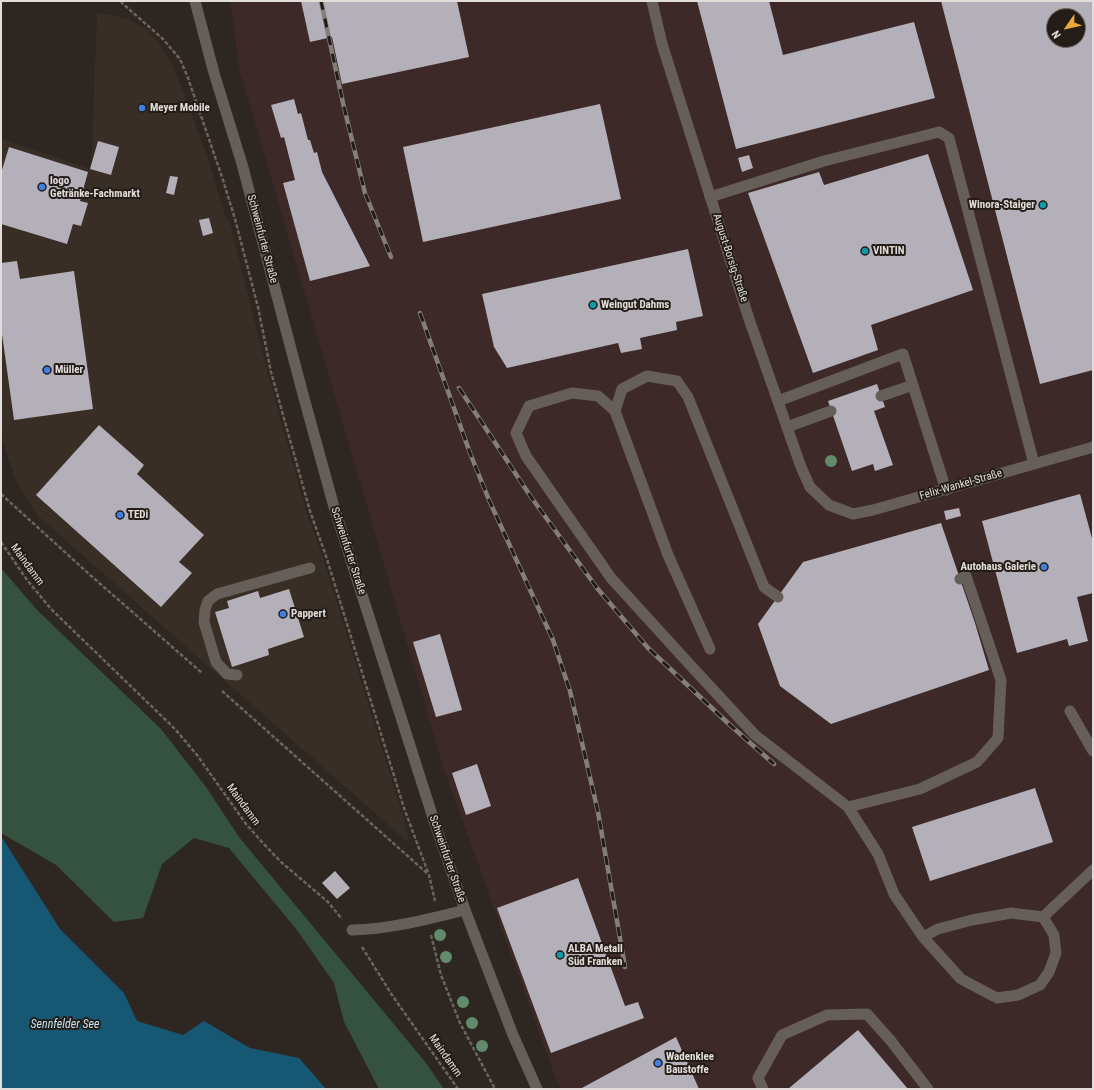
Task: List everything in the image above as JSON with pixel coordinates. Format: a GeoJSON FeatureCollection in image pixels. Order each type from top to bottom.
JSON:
{"type":"FeatureCollection","features":[{"type":"Feature","properties":{"kind":"main road","name":"Schweinfurter Straße"},"geometry":{"type":"LineString","coordinates":[[196,1],[214,73],[242,164],[334,507],[435,824],[465,910],[513,1035],[537,1089]]}},
{"type":"Feature","properties":{"kind":"main road","name":"August-Borsig-Straße"},"geometry":{"type":"LineString","coordinates":[[652,1],[662,44],[749,319],[801,467],[810,487],[828,505]]}},
{"type":"Feature","properties":{"kind":"main road"},"geometry":{"type":"LineString","coordinates":[[710,197],[824,161],[940,132],[949,138],[1034,464]]}},
{"type":"Feature","properties":{"kind":"main road"},"geometry":{"type":"LineString","coordinates":[[778,401],[903,354],[946,490]]}},
{"type":"Feature","properties":{"kind":"main road"},"geometry":{"type":"LineString","coordinates":[[615,411],[622,389],[647,376],[677,381],[688,397],[764,587],[778,597]]}},
{"type":"Feature","properties":{"kind":"main road"},"geometry":{"type":"LineString","coordinates":[[881,396],[913,385]]}},
{"type":"Feature","properties":{"kind":"main road"},"geometry":{"type":"LineString","coordinates":[[710,649],[668,555],[615,411],[598,396],[572,393],[529,406],[516,433],[526,456],[611,578],[755,736],[848,807],[878,854],[894,894],[923,937],[961,979],[996,998],[1018,995],[1040,985],[1048,972],[1056,953],[1054,935],[1043,917]]}},
{"type":"Feature","properties":{"kind":"main road"},"geometry":{"type":"LineString","coordinates":[[787,427],[832,411]]}},
{"type":"Feature","properties":{"kind":"main road","name":"Felix-Wankel-Straße"},"geometry":{"type":"LineString","coordinates":[[828,505],[853,514],[873,510],[1093,447]]}},
{"type":"Feature","properties":{"kind":"main road"},"geometry":{"type":"LineString","coordinates":[[238,675],[227,674],[216,662],[204,622],[204,610],[208,601],[217,594],[310,568]]}},
{"type":"Feature","properties":{"kind":"main road"},"geometry":{"type":"LineString","coordinates":[[848,807],[920,789],[977,762],[998,738],[1001,680],[966,576],[960,579]]}},
{"type":"Feature","properties":{"kind":"main road"},"geometry":{"type":"LineString","coordinates":[[1070,711],[1093,750]]}},
{"type":"Feature","properties":{"kind":"main road"},"geometry":{"type":"LineString","coordinates":[[1043,917],[1093,870]]}},
{"type":"Feature","properties":{"kind":"main road"},"geometry":{"type":"LineString","coordinates":[[352,930],[370,929],[433,918],[465,910]]}},
{"type":"Feature","properties":{"kind":"main road"},"geometry":{"type":"LineString","coordinates":[[923,937],[938,929],[972,920],[1011,913],[1043,917]]}},
{"type":"Feature","properties":{"kind":"main road"},"geometry":{"type":"LineString","coordinates":[[763,1089],[758,1078],[782,1035],[827,1014],[867,1014],[892,1041],[928,1089]]}},
{"type":"Feature","properties":{"kind":"path"},"geometry":{"type":"LineString","coordinates":[[121,1],[163,39],[180,59],[188,78],[223,180],[241,241],[258,307],[271,372],[310,511],[404,808],[429,875],[435,900],[431,936],[441,975],[460,1023],[495,1089]]}},
{"type":"Feature","properties":{"kind":"path","name":"Maindamm"},"geometry":{"type":"LineString","coordinates":[[1,542],[27,580],[51,609],[175,729],[197,755],[246,824],[281,862],[328,902],[352,930],[392,996],[458,1089]]}},
{"type":"Feature","properties":{"kind":"shaded area"},"geometry":{"type":"Polygon","coordinates":[[[230,1],[1093,1],[1093,1089],[561,1089],[556,1079],[444,770],[239,68],[230,1]]]}},
{"type":"Feature","properties":{"kind":"shaded area"},"geometry":{"type":"Polygon","coordinates":[[[97,13],[126,18],[145,29],[158,41],[173,66],[205,150],[227,221],[229,221],[269,378],[307,514],[322,555],[405,822],[409,843],[38,516],[15,479],[1,435],[1,139],[90,169],[92,153],[97,13]]]}},
{"type":"Feature","properties":{"kind":"green space"},"geometry":{"type":"Polygon","coordinates":[[[1,568],[37,610],[161,729],[206,787],[239,837],[426,1063],[444,1089],[379,1089],[344,1022],[334,983],[297,930],[229,848],[194,838],[162,864],[143,918],[114,922],[56,865],[1,833],[1,568]]]}},
{"type":"Feature","properties":{"kind":"water","name":"Sennfelder See"},"geometry":{"type":"Polygon","coordinates":[[[1,836],[60,929],[124,993],[137,1021],[183,1035],[204,1021],[250,1048],[299,1058],[326,1089],[1,1089],[1,836]]]}},
{"type":"Feature","properties":{"kind":"building"},"geometry":{"type":"Polygon","coordinates":[[[301,1],[457,1],[469,57],[342,84],[332,37],[310,42],[301,1]]]}},
{"type":"Feature","properties":{"kind":"building"},"geometry":{"type":"Polygon","coordinates":[[[697,1],[769,1],[783,55],[914,22],[935,98],[736,149],[697,1]]]}},
{"type":"Feature","properties":{"kind":"building","name":"Winora-Staiger"},"geometry":{"type":"Polygon","coordinates":[[[941,1],[1093,1],[1093,370],[1040,384],[941,1]]]}},
{"type":"Feature","properties":{"kind":"building"},"geometry":{"type":"Polygon","coordinates":[[[294,99],[298,114],[301,113],[308,140],[310,140],[314,153],[317,152],[322,172],[370,266],[310,281],[283,183],[295,180],[284,137],[281,138],[271,105],[294,99]]]}},
{"type":"Feature","properties":{"kind":"building"},"geometry":{"type":"Polygon","coordinates":[[[600,104],[621,199],[423,242],[403,147],[600,104]]]}},
{"type":"Feature","properties":{"kind":"building"},"geometry":{"type":"Polygon","coordinates":[[[98,141],[119,147],[111,175],[90,169],[98,141]]]}},
{"type":"Feature","properties":{"kind":"building","name":"logo Getränke-Fachmarkt"},"geometry":{"type":"Polygon","coordinates":[[[9,147],[88,172],[80,201],[88,203],[81,226],[73,224],[67,244],[1,224],[1,173],[9,147]]]}},
{"type":"Feature","properties":{"kind":"building","name":"VINTIN"},"geometry":{"type":"Polygon","coordinates":[[[928,154],[973,290],[871,325],[878,350],[813,373],[748,193],[819,172],[824,185],[928,154]]]}},
{"type":"Feature","properties":{"kind":"building"},"geometry":{"type":"Polygon","coordinates":[[[749,155],[753,168],[742,172],[738,158],[749,155]]]}},
{"type":"Feature","properties":{"kind":"building"},"geometry":{"type":"Polygon","coordinates":[[[170,176],[178,177],[174,195],[166,193],[170,176]]]}},
{"type":"Feature","properties":{"kind":"building"},"geometry":{"type":"Polygon","coordinates":[[[209,218],[213,233],[203,236],[199,220],[209,218]]]}},
{"type":"Feature","properties":{"kind":"building","name":"Weingut Dahms"},"geometry":{"type":"Polygon","coordinates":[[[688,249],[703,316],[676,322],[677,330],[640,338],[642,349],[621,353],[618,343],[507,368],[494,347],[482,294],[688,249]]]}},
{"type":"Feature","properties":{"kind":"building","name":"Müller"},"geometry":{"type":"Polygon","coordinates":[[[17,261],[20,279],[74,271],[93,409],[14,420],[1,327],[1,263],[17,261]]]}},
{"type":"Feature","properties":{"kind":"building"},"geometry":{"type":"Polygon","coordinates":[[[877,384],[885,407],[874,411],[893,465],[875,471],[873,464],[852,471],[828,401],[877,384]]]}},
{"type":"Feature","properties":{"kind":"building","name":"TEDi"},"geometry":{"type":"Polygon","coordinates":[[[99,425],[144,465],[137,474],[204,535],[179,562],[192,573],[161,607],[36,495],[99,425]]]}},
{"type":"Feature","properties":{"kind":"building","name":"Autohaus Galerie"},"geometry":{"type":"Polygon","coordinates":[[[1080,494],[1093,542],[1093,593],[1077,597],[1088,641],[1069,646],[1067,639],[1017,653],[982,521],[1080,494]]]}},
{"type":"Feature","properties":{"kind":"building"},"geometry":{"type":"Polygon","coordinates":[[[959,508],[961,516],[946,520],[944,511],[959,508]]]}},
{"type":"Feature","properties":{"kind":"building"},"geometry":{"type":"Polygon","coordinates":[[[941,523],[975,623],[989,670],[831,724],[780,686],[758,624],[803,562],[941,523]]]}},
{"type":"Feature","properties":{"kind":"building"},"geometry":{"type":"Polygon","coordinates":[[[289,589],[304,637],[268,649],[269,655],[232,667],[215,612],[229,608],[227,601],[258,591],[260,598],[289,589]]]}},
{"type":"Feature","properties":{"kind":"building"},"geometry":{"type":"Polygon","coordinates":[[[440,634],[462,710],[436,717],[413,642],[440,634]]]}},
{"type":"Feature","properties":{"kind":"building"},"geometry":{"type":"Polygon","coordinates":[[[477,764],[491,806],[466,815],[452,773],[477,764]]]}},
{"type":"Feature","properties":{"kind":"building"},"geometry":{"type":"Polygon","coordinates":[[[1035,788],[1053,842],[930,881],[912,827],[1035,788]]]}},
{"type":"Feature","properties":{"kind":"building"},"geometry":{"type":"Polygon","coordinates":[[[335,871],[350,888],[337,899],[322,883],[335,871]]]}},
{"type":"Feature","properties":{"kind":"building","name":"ALBA Metall Süd Franken"},"geometry":{"type":"Polygon","coordinates":[[[578,878],[625,1006],[638,1002],[644,1018],[551,1053],[497,908],[578,878]]]}},
{"type":"Feature","properties":{"kind":"building"},"geometry":{"type":"Polygon","coordinates":[[[858,1030],[908,1089],[788,1089],[858,1030]]]}},
{"type":"Feature","properties":{"kind":"building","name":"Wadenklee Baustoffe"},"geometry":{"type":"Polygon","coordinates":[[[676,1037],[699,1089],[580,1089],[676,1037]]]}},
{"type":"Feature","properties":{"kind":"railway"},"geometry":{"type":"LineString","coordinates":[[321,1],[343,103],[365,193],[391,257]]}},
{"type":"Feature","properties":{"kind":"railway"},"geometry":{"type":"LineString","coordinates":[[420,313],[470,453],[489,500],[553,640],[570,691],[598,812],[625,967]]}},
{"type":"Feature","properties":{"kind":"railway"},"geometry":{"type":"LineString","coordinates":[[459,388],[531,497],[597,588],[648,648],[774,764]]}},
{"type":"Feature","properties":{"kind":"place","name":"Meyer Mobile"},"geometry":{"type":"Point","coordinates":[142,108]}},
{"type":"Feature","properties":{"kind":"place","name":"logo Getränke-Fachmarkt"},"geometry":{"type":"Point","coordinates":[42,187]}},
{"type":"Feature","properties":{"kind":"place","name":"Winora-Staiger"},"geometry":{"type":"Point","coordinates":[1043,205]}},
{"type":"Feature","properties":{"kind":"place","name":"VINTIN"},"geometry":{"type":"Point","coordinates":[865,251]}},
{"type":"Feature","properties":{"kind":"place","name":"Weingut Dahms"},"geometry":{"type":"Point","coordinates":[593,305]}},
{"type":"Feature","properties":{"kind":"place","name":"Müller"},"geometry":{"type":"Point","coordinates":[47,370]}},
{"type":"Feature","properties":{"kind":"place","name":"TEDi"},"geometry":{"type":"Point","coordinates":[120,515]}},
{"type":"Feature","properties":{"kind":"place","name":"Autohaus Galerie"},"geometry":{"type":"Point","coordinates":[1044,567]}},
{"type":"Feature","properties":{"kind":"place","name":"Pappert"},"geometry":{"type":"Point","coordinates":[283,614]}},
{"type":"Feature","properties":{"kind":"place","name":"ALBA Metall Süd Franken"},"geometry":{"type":"Point","coordinates":[560,955]}},
{"type":"Feature","properties":{"kind":"place","name":"Wadenklee Baustoffe"},"geometry":{"type":"Point","coordinates":[658,1063]}}]}
